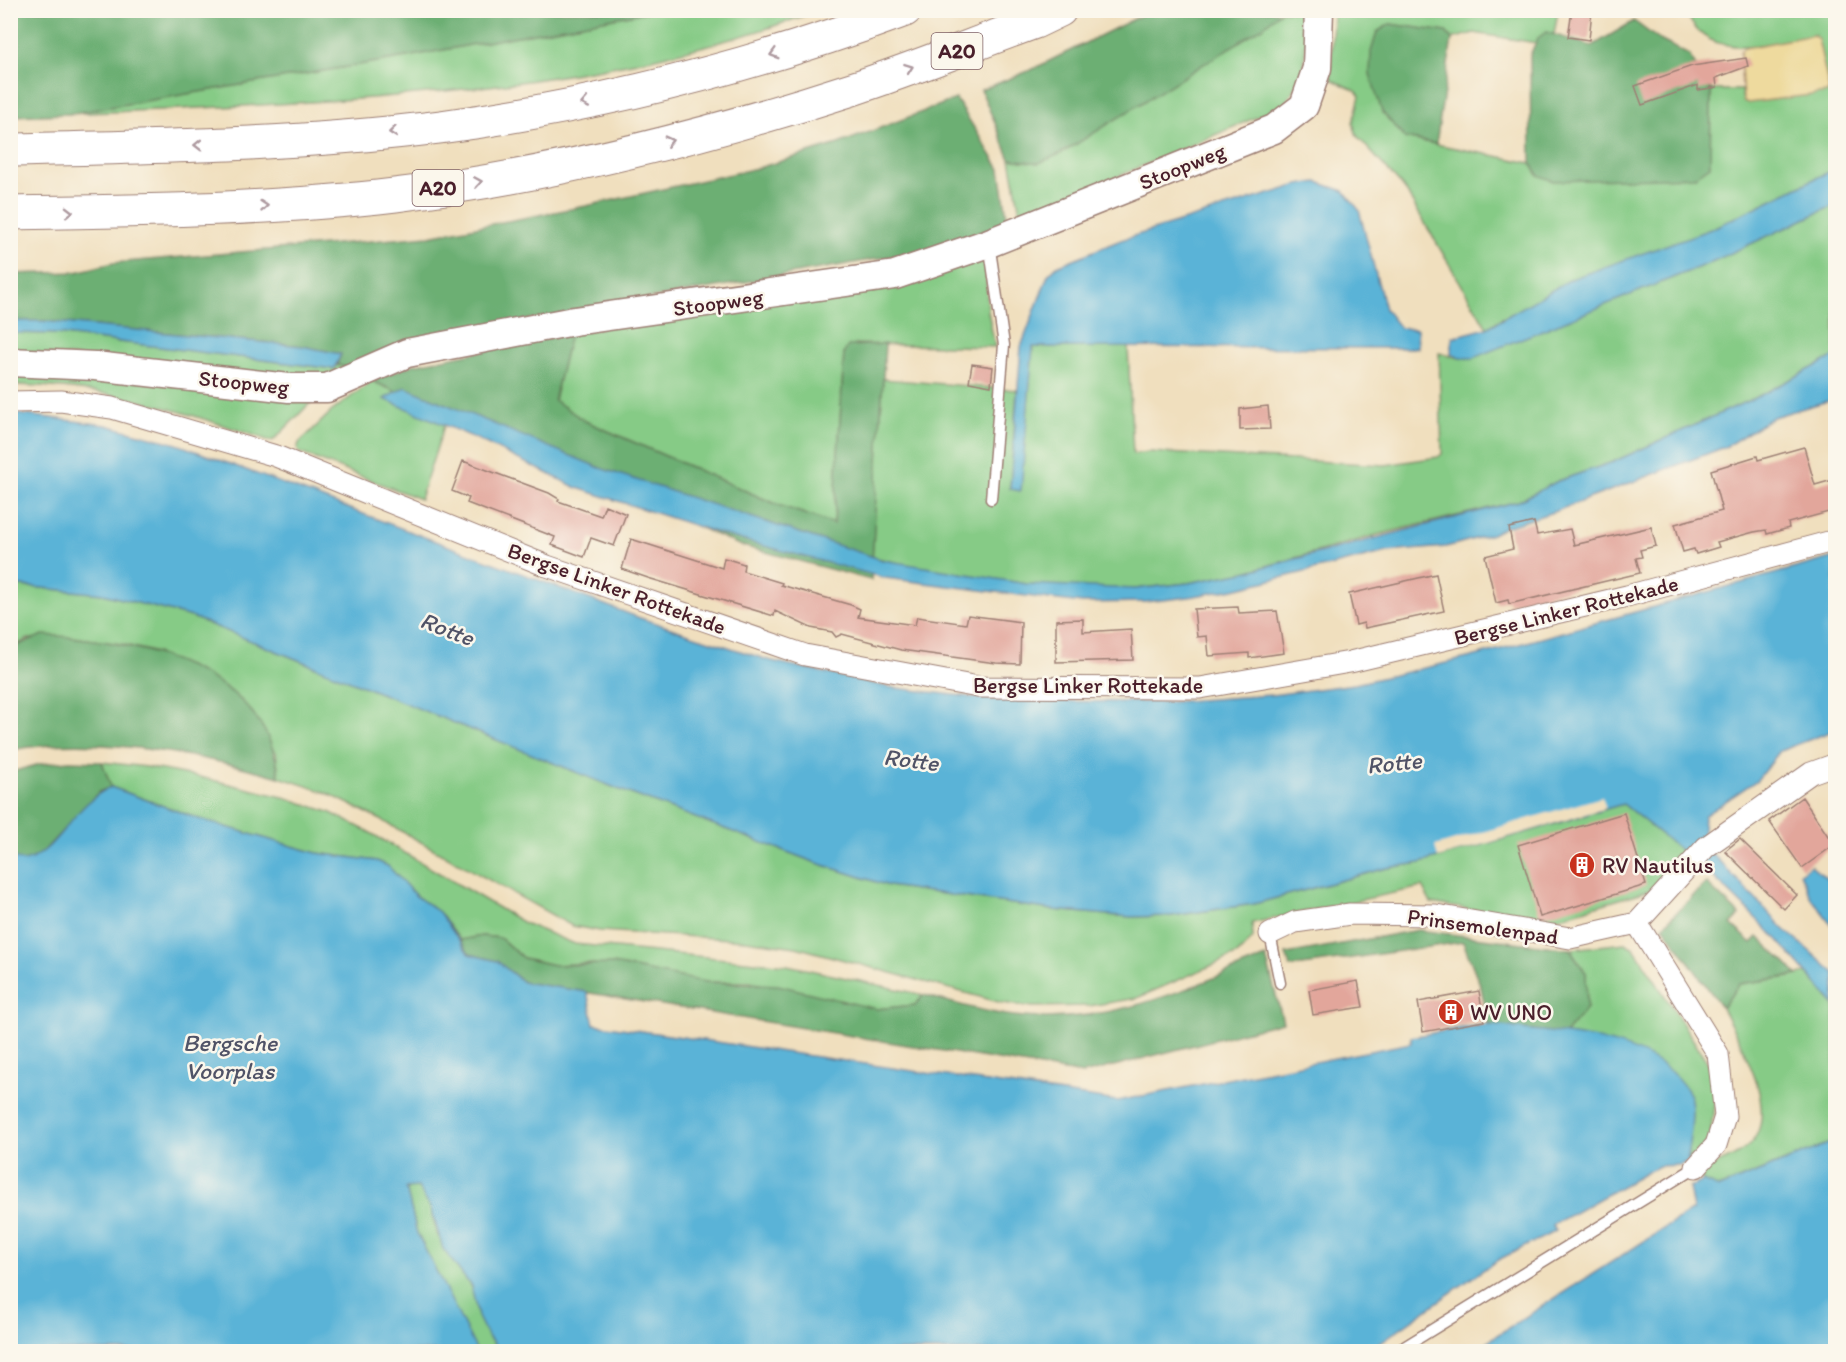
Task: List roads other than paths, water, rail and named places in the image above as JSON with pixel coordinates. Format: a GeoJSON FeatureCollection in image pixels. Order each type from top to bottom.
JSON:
{"type":"FeatureCollection","features":[{"type":"Feature","properties":{"kind":"highway"},"geometry":{"type":"LineString","coordinates":[[10,150],[239,144],[440,127],[550,110],[639,92],[830,38],[905,10]]}},
{"type":"Feature","properties":{"kind":"highway","name":"A20"},"geometry":{"type":"LineString","coordinates":[[10,213],[254,207],[406,193],[497,179],[725,128],[854,88],[1035,22],[1060,10]]}},
{"type":"Feature","properties":{"kind":"street","name":"Stoopweg"},"geometry":{"type":"LineString","coordinates":[[10,362],[95,366],[289,388],[327,388],[407,353],[574,321],[895,275],[989,243],[1274,129],[1304,106],[1317,68],[1319,10]]}},
{"type":"Feature","properties":{"kind":"street","name":"Bergse Linker Rottekade"},"geometry":{"type":"LineString","coordinates":[[10,402],[61,401],[112,408],[254,449],[287,460],[547,566],[805,655],[978,687],[1200,687],[1350,662],[1627,596],[1836,540]]}},
{"type":"Feature","properties":{"kind":"street"},"geometry":{"type":"LineString","coordinates":[[1689,1172],[1716,1145],[1725,1116],[1718,1054],[1637,923],[1700,854],[1811,773],[1836,764]]}},
{"type":"Feature","properties":{"kind":"street","name":"Prinsemolenpad"},"geometry":{"type":"LineString","coordinates":[[1270,934],[1295,922],[1350,914],[1436,915],[1570,938],[1637,923]]}},
{"type":"Feature","properties":{"kind":"lane"},"geometry":{"type":"LineString","coordinates":[[989,243],[1004,345],[991,500]]}},
{"type":"Feature","properties":{"kind":"lane"},"geometry":{"type":"LineString","coordinates":[[1270,934],[1280,983]]}},
{"type":"Feature","properties":{"kind":"lane"},"geometry":{"type":"LineString","coordinates":[[1396,1352],[1689,1172]]}},
{"type":"Feature","properties":{"kind":"water"},"geometry":{"type":"Polygon","coordinates":[[[1835,169],[1835,205],[1707,264],[1473,358],[1460,358],[1451,353],[1453,337],[1487,328],[1571,279],[1711,229],[1835,169]]]}},
{"type":"Feature","properties":{"kind":"water"},"geometry":{"type":"Polygon","coordinates":[[[1317,182],[1344,191],[1359,210],[1385,309],[1400,328],[1417,329],[1418,348],[1033,347],[1021,491],[1010,489],[1021,347],[1048,275],[1057,266],[1121,240],[1298,185],[1317,182]]]}},
{"type":"Feature","properties":{"kind":"water"},"geometry":{"type":"Polygon","coordinates":[[[11,321],[43,321],[302,346],[341,354],[334,369],[56,334],[11,333],[11,321]]]}},
{"type":"Feature","properties":{"kind":"water"},"geometry":{"type":"Polygon","coordinates":[[[1835,356],[1835,399],[1773,417],[1725,447],[1492,534],[1446,547],[1387,552],[1234,589],[1146,602],[1082,603],[885,578],[734,538],[577,488],[477,439],[384,399],[405,387],[600,468],[883,560],[1027,584],[1135,589],[1188,583],[1245,572],[1519,501],[1558,481],[1613,462],[1761,395],[1835,356]]]}},
{"type":"Feature","properties":{"kind":"water","name":"Rotte"},"geometry":{"type":"Polygon","coordinates":[[[11,413],[106,425],[177,444],[640,618],[768,660],[888,687],[1004,701],[1168,702],[1272,695],[1355,684],[1472,657],[1835,557],[1835,730],[1780,751],[1757,780],[1704,816],[1702,843],[1784,929],[1835,973],[1835,1005],[1775,937],[1691,855],[1688,856],[1623,804],[1420,863],[1387,868],[1254,904],[1171,916],[1131,917],[1053,910],[889,886],[814,862],[618,789],[192,617],[103,594],[11,585],[11,413]]]}},
{"type":"Feature","properties":{"kind":"water","name":"Bergsche Voorplas"},"geometry":{"type":"Polygon","coordinates":[[[111,787],[199,819],[274,841],[317,853],[377,861],[388,866],[416,896],[439,912],[469,954],[497,961],[523,982],[587,992],[594,1024],[1117,1101],[1411,1043],[1411,1037],[1459,1028],[1494,1025],[1553,1032],[1620,1045],[1641,1053],[1677,1077],[1691,1100],[1687,1157],[1689,1160],[1681,1165],[1658,1166],[1552,1225],[1556,1231],[1496,1261],[1368,1351],[499,1351],[487,1335],[478,1317],[471,1286],[443,1249],[431,1209],[418,1187],[406,1188],[417,1233],[477,1351],[11,1351],[10,857],[24,861],[35,857],[56,839],[86,804],[111,787]]]}},
{"type":"Feature","properties":{"kind":"water"},"geometry":{"type":"Polygon","coordinates":[[[1811,865],[1828,880],[1835,876],[1835,929],[1810,896],[1800,873],[1811,865]]]}},
{"type":"Feature","properties":{"kind":"water"},"geometry":{"type":"Polygon","coordinates":[[[1835,1141],[1835,1351],[1472,1351],[1693,1210],[1689,1188],[1703,1181],[1719,1188],[1835,1141]]]}},
{"type":"Feature","properties":{"kind":"place","name":"RV Nautilus"},"geometry":{"type":"Point","coordinates":[1582,865]}},
{"type":"Feature","properties":{"kind":"place","name":"WV UNO"},"geometry":{"type":"Point","coordinates":[1451,1012]}}]}
